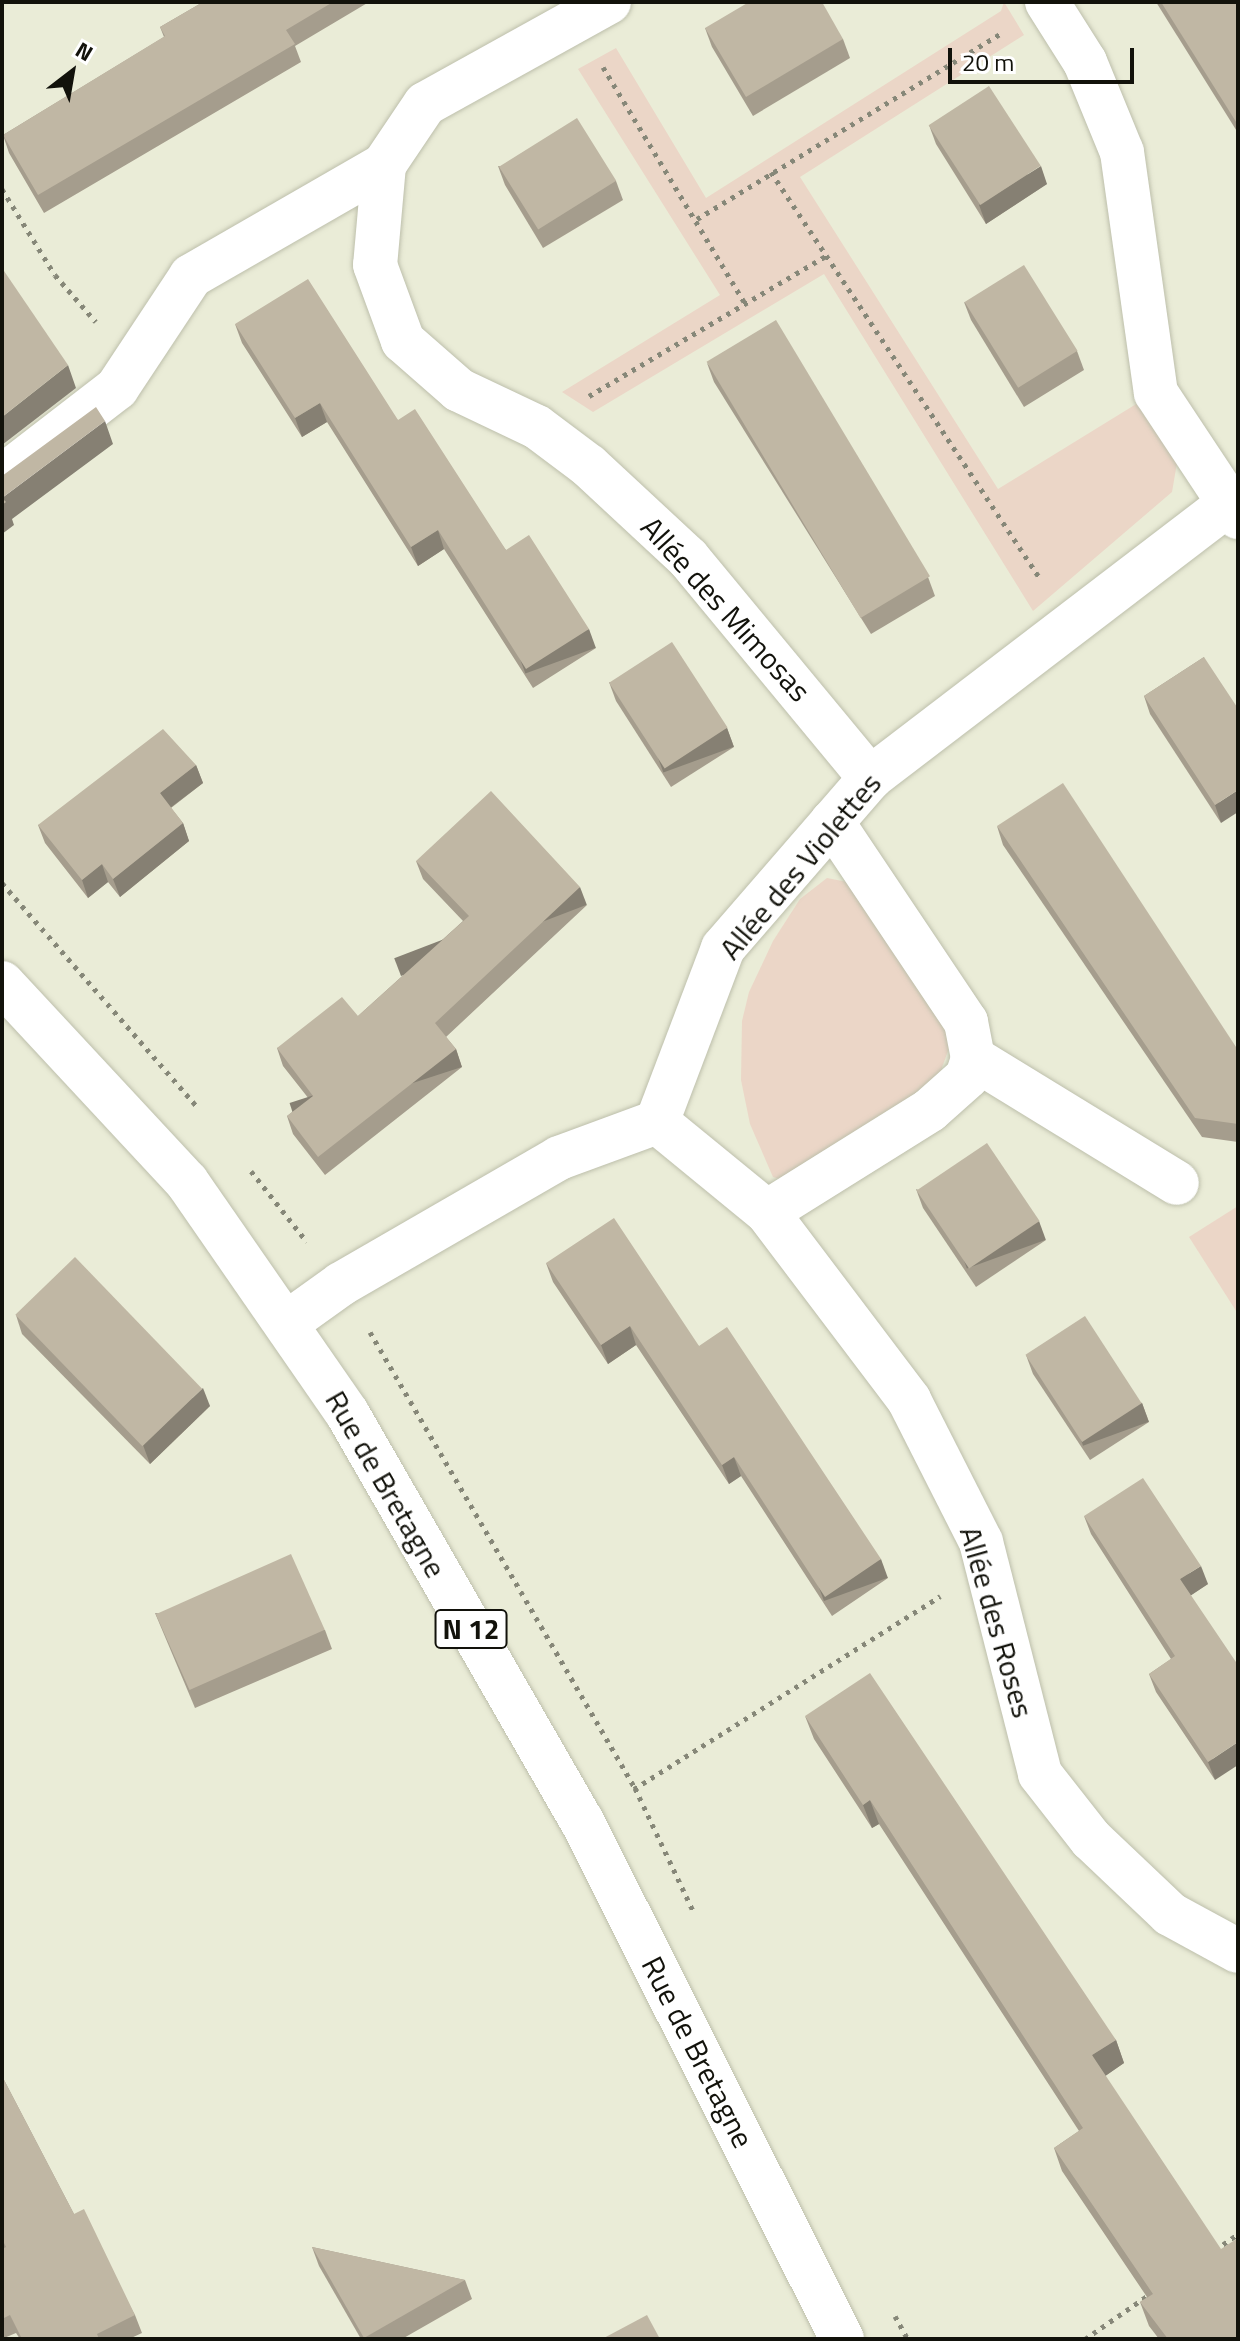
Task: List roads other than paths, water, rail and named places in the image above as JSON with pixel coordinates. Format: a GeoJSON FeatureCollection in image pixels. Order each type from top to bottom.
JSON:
{"type":"FeatureCollection","features":[{"type":"Feature","properties":{"kind":"street"},"geometry":{"type":"LineString","coordinates":[[1048,3],[1085,62],[1122,152],[1156,393],[1234,506]]}},
{"type":"Feature","properties":{"kind":"street","name":"Allée des Mimosas"},"geometry":{"type":"LineString","coordinates":[[2,477],[117,388],[191,276],[384,165],[425,104],[592,12]]}},
{"type":"Feature","properties":{"kind":"street","name":"Allée des Mimosas"},"geometry":{"type":"LineString","coordinates":[[384,165],[375,265],[403,341],[459,390],[537,427],[589,466],[688,558],[870,778]]}},
{"type":"Feature","properties":{"kind":"street","name":"Allée des Violettes"},"geometry":{"type":"LineString","coordinates":[[657,1122],[723,948],[870,778],[1070,624],[1234,506]]}},
{"type":"Feature","properties":{"kind":"street"},"geometry":{"type":"LineString","coordinates":[[767,1212],[930,1110],[967,1077],[973,1058],[966,1022],[832,822]]}},
{"type":"Feature","properties":{"kind":"street","name":"Rue de Bretagne"},"geometry":{"type":"LineString","coordinates":[[2,983],[187,1182],[288,1322],[347,1413],[582,1821],[842,2339]]}},
{"type":"Feature","properties":{"kind":"street"},"geometry":{"type":"LineString","coordinates":[[973,1058],[1177,1183]]}},
{"type":"Feature","properties":{"kind":"street"},"geometry":{"type":"LineString","coordinates":[[288,1322],[341,1284],[559,1158],[657,1122]]}},
{"type":"Feature","properties":{"kind":"street","name":"Allée des Roses"},"geometry":{"type":"LineString","coordinates":[[657,1122],[767,1212],[909,1400],[981,1542],[1040,1774],[1091,1839],[1170,1914],[1238,1951]]}}]}
